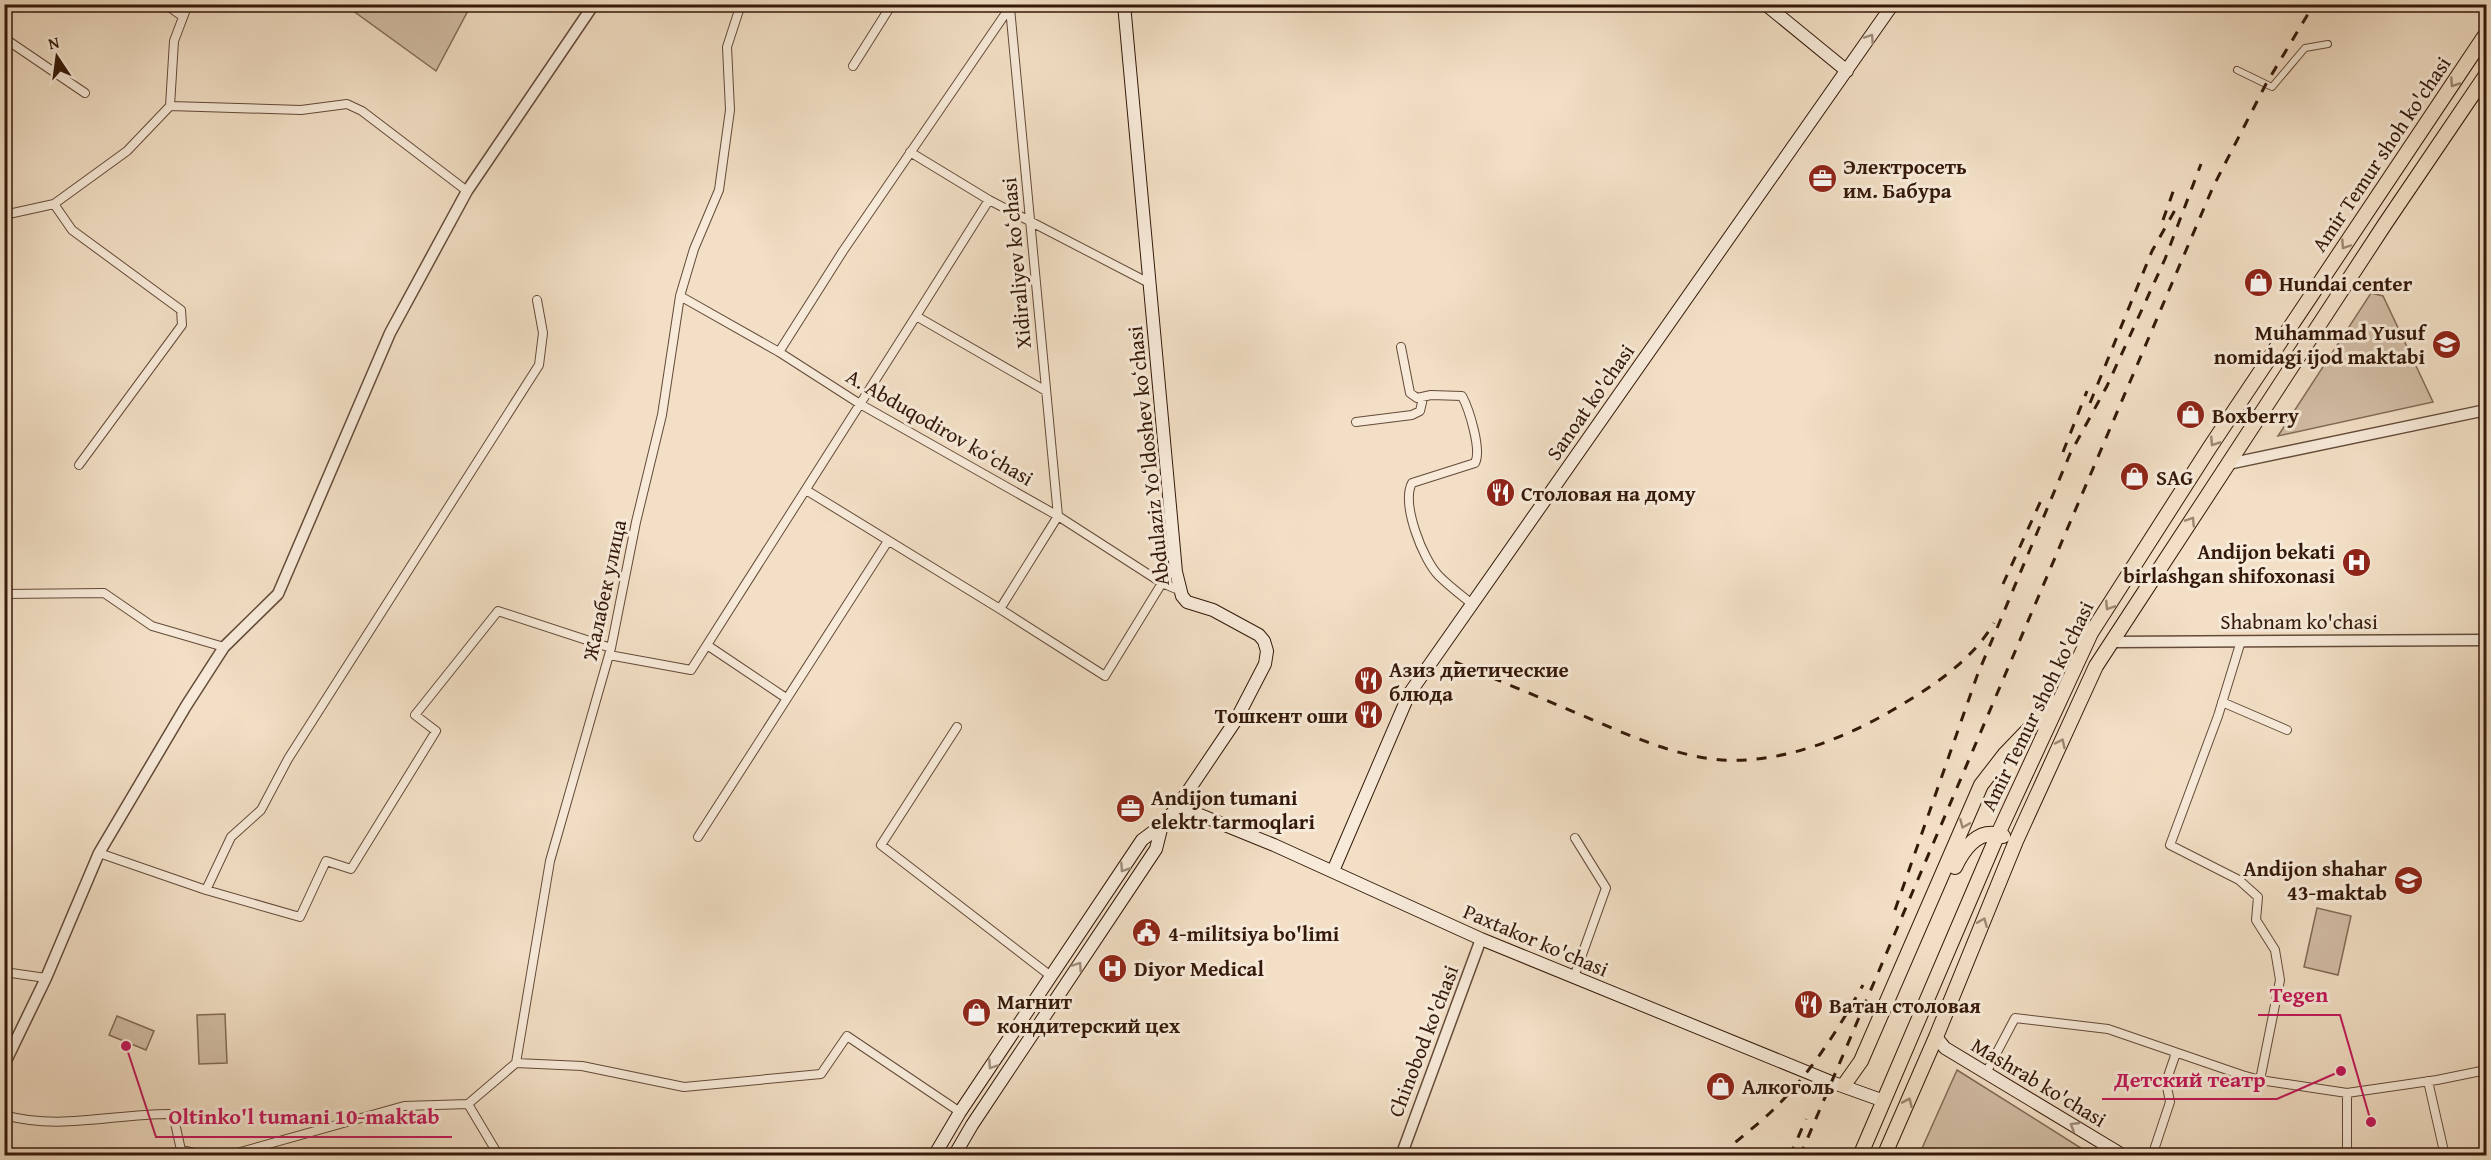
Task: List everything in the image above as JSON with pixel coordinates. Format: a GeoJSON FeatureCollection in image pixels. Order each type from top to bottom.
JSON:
{"type":"FeatureCollection","features":[{"type":"Feature","properties":{"kind":"main road","name":"Abdulaziz Yoʻldoshev koʻchasi"},"geometry":{"type":"LineString","coordinates":[[934,1155],[960,1112],[1142,840],[1162,825],[1178,806],[1236,720],[1265,664],[1267,651],[1259,635],[1213,610],[1187,602],[1180,591],[1176,572],[1124,4]]}},
{"type":"Feature","properties":{"kind":"main road"},"geometry":{"type":"LineString","coordinates":[[1765,4],[1847,71]]}},
{"type":"Feature","properties":{"kind":"main road","name":"Sanoat ko'chasi"},"geometry":{"type":"LineString","coordinates":[[1333,872],[1409,694],[1893,4]]}},
{"type":"Feature","properties":{"kind":"main road","name":"Amir Temur shoh ko'chasi"},"geometry":{"type":"LineString","coordinates":[[1860,1155],[1998,834],[2091,633],[2186,485],[2487,34]]}},
{"type":"Feature","properties":{"kind":"main road","name":"Amir Temur shoh ko'chasi"},"geometry":{"type":"LineString","coordinates":[[1884,1155],[1936,1037],[2016,841],[2096,666],[2385,224],[2487,75]]}},
{"type":"Feature","properties":{"kind":"main road"},"geometry":{"type":"LineString","coordinates":[[1844,1085],[1861,1061],[1981,785],[2005,754],[2062,695]]}},
{"type":"Feature","properties":{"kind":"main road","name":"Paxtakor ko'chasi"},"geometry":{"type":"LineString","coordinates":[[1178,806],[1333,872],[1481,939],[1831,1082],[1884,1101]]}},
{"type":"Feature","properties":{"kind":"main road","name":"Abdulaziz Yoʻldoshev koʻchasi"},"geometry":{"type":"LineString","coordinates":[[954,1155],[1156,849],[1162,825]]}},
{"type":"Feature","properties":{"kind":"main road"},"geometry":{"type":"LineString","coordinates":[[1844,1085],[1865,1072],[1962,852],[1972,841],[1982,835],[1998,834],[2016,841]]}},
{"type":"Feature","properties":{"kind":"main road"},"geometry":{"type":"LineString","coordinates":[[1035,1002],[1048,1011]]}},
{"type":"Feature","properties":{"kind":"main road","name":"Mashrab ko'chasi"},"geometry":{"type":"LineString","coordinates":[[1936,1037],[1945,1048],[2124,1155]]}},
{"type":"Feature","properties":{"kind":"street"},"geometry":{"type":"LineString","coordinates":[[165,4],[182,16]]}},
{"type":"Feature","properties":{"kind":"street"},"geometry":{"type":"LineString","coordinates":[[4,215],[54,204],[127,151],[170,106],[174,41],[188,4]]}},
{"type":"Feature","properties":{"kind":"street"},"geometry":{"type":"LineString","coordinates":[[4,1065],[46,978],[99,853],[186,706],[224,647],[278,594],[390,333],[467,191],[594,4]]}},
{"type":"Feature","properties":{"kind":"street","name":"Жалабек улица"},"geometry":{"type":"LineString","coordinates":[[516,1063],[550,861],[610,651],[636,522],[662,415],[680,296],[694,249],[719,190],[730,110],[727,47],[741,4]]}},
{"type":"Feature","properties":{"kind":"street"},"geometry":{"type":"LineString","coordinates":[[853,66],[892,4]]}},
{"type":"Feature","properties":{"kind":"street"},"geometry":{"type":"LineString","coordinates":[[779,352],[910,152],[1011,6]]}},
{"type":"Feature","properties":{"kind":"street","name":"Xidiraliyev koʻchasi"},"geometry":{"type":"LineString","coordinates":[[1011,6],[1058,516]]}},
{"type":"Feature","properties":{"kind":"street"},"geometry":{"type":"LineString","coordinates":[[4,38],[85,93]]}},
{"type":"Feature","properties":{"kind":"street"},"geometry":{"type":"LineString","coordinates":[[2237,70],[2272,87],[2305,48],[2328,44]]}},
{"type":"Feature","properties":{"kind":"street"},"geometry":{"type":"LineString","coordinates":[[170,106],[302,110],[347,104],[362,111],[467,191]]}},
{"type":"Feature","properties":{"kind":"street"},"geometry":{"type":"LineString","coordinates":[[910,152],[989,200],[1151,284]]}},
{"type":"Feature","properties":{"kind":"street"},"geometry":{"type":"LineString","coordinates":[[99,853],[206,890],[300,917],[326,861],[351,869],[436,731],[415,716],[498,611],[610,651],[691,670],[989,200]]}},
{"type":"Feature","properties":{"kind":"street"},"geometry":{"type":"LineString","coordinates":[[54,204],[72,230],[181,310],[182,318],[182,325],[79,465]]}},
{"type":"Feature","properties":{"kind":"street","name":"A. Abduqodirov koʻchasi"},"geometry":{"type":"LineString","coordinates":[[680,296],[779,352],[860,404],[1058,516],[1162,584],[1180,591]]}},
{"type":"Feature","properties":{"kind":"street"},"geometry":{"type":"LineString","coordinates":[[206,890],[231,837],[261,810],[288,759],[539,365],[543,333],[537,300]]}},
{"type":"Feature","properties":{"kind":"street"},"geometry":{"type":"LineString","coordinates":[[916,316],[1046,391]]}},
{"type":"Feature","properties":{"kind":"street"},"geometry":{"type":"LineString","coordinates":[[1401,347],[1410,393],[1417,398],[1431,395],[1462,396],[1466,403],[1479,452],[1475,463],[1412,483],[1409,488],[1412,521],[1424,555],[1437,575],[1472,604]]}},
{"type":"Feature","properties":{"kind":"street"},"geometry":{"type":"LineString","coordinates":[[1356,422],[1412,415],[1420,411],[1423,398]]}},
{"type":"Feature","properties":{"kind":"street"},"geometry":{"type":"LineString","coordinates":[[2228,464],[2487,410]]}},
{"type":"Feature","properties":{"kind":"street"},"geometry":{"type":"LineString","coordinates":[[806,490],[1105,676],[1162,584]]}},
{"type":"Feature","properties":{"kind":"street"},"geometry":{"type":"LineString","coordinates":[[1000,609],[1058,516]]}},
{"type":"Feature","properties":{"kind":"street"},"geometry":{"type":"LineString","coordinates":[[698,837],[888,541]]}},
{"type":"Feature","properties":{"kind":"street"},"geometry":{"type":"LineString","coordinates":[[4,594],[104,593],[152,626],[224,647]]}},
{"type":"Feature","properties":{"kind":"street","name":"Shabnam ko'chasi"},"geometry":{"type":"LineString","coordinates":[[2112,642],[2487,640]]}},
{"type":"Feature","properties":{"kind":"street"},"geometry":{"type":"LineString","coordinates":[[2241,641],[2222,702],[2170,845],[2239,880],[2258,897],[2256,920],[2275,950],[2280,980],[2260,1080]]}},
{"type":"Feature","properties":{"kind":"street"},"geometry":{"type":"LineString","coordinates":[[707,645],[786,698]]}},
{"type":"Feature","properties":{"kind":"street"},"geometry":{"type":"LineString","coordinates":[[2222,702],[2287,730]]}},
{"type":"Feature","properties":{"kind":"street"},"geometry":{"type":"LineString","coordinates":[[957,727],[881,845],[1052,977]]}},
{"type":"Feature","properties":{"kind":"street"},"geometry":{"type":"LineString","coordinates":[[1574,977],[1606,888],[1575,838]]}},
{"type":"Feature","properties":{"kind":"street","name":"Chinobod ko'chasi"},"geometry":{"type":"LineString","coordinates":[[1401,1155],[1481,939]]}},
{"type":"Feature","properties":{"kind":"street"},"geometry":{"type":"LineString","coordinates":[[4,972],[46,978]]}},
{"type":"Feature","properties":{"kind":"street"},"geometry":{"type":"LineString","coordinates":[[1986,1073],[2015,1018],[2108,1029],[2260,1080],[2347,1093],[2487,1070]]}},
{"type":"Feature","properties":{"kind":"street"},"geometry":{"type":"LineString","coordinates":[[226,1155],[404,1106],[468,1104],[516,1063],[582,1066],[684,1087],[821,1074],[847,1036],[960,1112]]}},
{"type":"Feature","properties":{"kind":"street"},"geometry":{"type":"LineString","coordinates":[[2152,1155],[2170,1102],[2166,1082],[2176,1053]]}},
{"type":"Feature","properties":{"kind":"street"},"geometry":{"type":"LineString","coordinates":[[2428,1081],[2445,1155]]}},
{"type":"Feature","properties":{"kind":"street"},"geometry":{"type":"LineString","coordinates":[[2347,1093],[2347,1155]]}},
{"type":"Feature","properties":{"kind":"street"},"geometry":{"type":"LineString","coordinates":[[468,1104],[499,1155]]}},
{"type":"Feature","properties":{"kind":"street"},"geometry":{"type":"LineString","coordinates":[[4,1115],[23,1120],[53,1123],[173,1114],[181,1150],[209,1155]]}},
{"type":"Feature","properties":{"kind":"shaded area"},"geometry":{"type":"Polygon","coordinates":[[[345,5],[471,5],[436,71],[345,5]]]}},
{"type":"Feature","properties":{"kind":"shaded area"},"geometry":{"type":"Polygon","coordinates":[[[2371,293],[2383,296],[2433,402],[2278,436],[2371,293]]]}},
{"type":"Feature","properties":{"kind":"shaded area"},"geometry":{"type":"Polygon","coordinates":[[[2317,908],[2351,916],[2338,975],[2304,967],[2317,908]]]}},
{"type":"Feature","properties":{"kind":"shaded area"},"geometry":{"type":"Polygon","coordinates":[[[225,1014],[227,1063],[199,1064],[197,1015],[225,1014]]]}},
{"type":"Feature","properties":{"kind":"shaded area"},"geometry":{"type":"Polygon","coordinates":[[[117,1016],[154,1031],[146,1050],[109,1035],[117,1016]]]}},
{"type":"Feature","properties":{"kind":"shaded area"},"geometry":{"type":"Polygon","coordinates":[[[1957,1070],[2092,1155],[1919,1155],[1957,1070]]]}},
{"type":"Feature","properties":{"kind":"railway"},"geometry":{"type":"LineString","coordinates":[[1800,1156],[2213,187],[2266,84],[2314,4]]}},
{"type":"Feature","properties":{"kind":"railway"},"geometry":{"type":"LineString","coordinates":[[1895,910],[1977,676],[2070,454],[2107,386],[2165,259],[2201,164]]}},
{"type":"Feature","properties":{"kind":"railway"},"geometry":{"type":"LineString","coordinates":[[2163,220],[2174,189]]}},
{"type":"Feature","properties":{"kind":"railway"},"geometry":{"type":"LineString","coordinates":[[2090,403],[2152,251],[2179,203]]}},
{"type":"Feature","properties":{"kind":"railway"},"geometry":{"type":"LineString","coordinates":[[2063,452],[2087,391]]}},
{"type":"Feature","properties":{"kind":"railway"},"geometry":{"type":"LineString","coordinates":[[2003,584],[2043,496]]}},
{"type":"Feature","properties":{"kind":"railway"},"geometry":{"type":"LineString","coordinates":[[1455,662],[1661,747],[1703,758],[1746,760],[1784,755],[1821,744],[1891,711],[1920,693],[1961,662],[1974,650],[1994,623]]}},
{"type":"Feature","properties":{"kind":"railway"},"geometry":{"type":"LineString","coordinates":[[1721,1156],[1773,1110],[1799,1082],[1833,1035],[1863,985]]}},
{"type":"Feature","properties":{"kind":"railway"},"geometry":{"type":"LineString","coordinates":[[1790,1156],[1806,1119]]}},
{"type":"Feature","properties":{"kind":"place","name":"Электросеть им. Бабура"},"geometry":{"type":"Point","coordinates":[1822,178]}},
{"type":"Feature","properties":{"kind":"place","name":"Hundai center"},"geometry":{"type":"Point","coordinates":[2258,283]}},
{"type":"Feature","properties":{"kind":"place","name":"Muhammad Yusuf nomidagi ijod maktabi"},"geometry":{"type":"Point","coordinates":[2446,344]}},
{"type":"Feature","properties":{"kind":"place","name":"Boxberry"},"geometry":{"type":"Point","coordinates":[2191,415]}},
{"type":"Feature","properties":{"kind":"place","name":"SAG"},"geometry":{"type":"Point","coordinates":[2135,477]}},
{"type":"Feature","properties":{"kind":"place","name":"Столовая на дому"},"geometry":{"type":"Point","coordinates":[1500,493]}},
{"type":"Feature","properties":{"kind":"place","name":"Аndijon bekati birlashgan shifoxonasi"},"geometry":{"type":"Point","coordinates":[2356,563]}},
{"type":"Feature","properties":{"kind":"place","name":"Азиз диетические блюда"},"geometry":{"type":"Point","coordinates":[1368,681]}},
{"type":"Feature","properties":{"kind":"place","name":"Тошкент оши"},"geometry":{"type":"Point","coordinates":[1369,715]}},
{"type":"Feature","properties":{"kind":"place","name":"Andijon tumani elektr tarmoqlari"},"geometry":{"type":"Point","coordinates":[1130,809]}},
{"type":"Feature","properties":{"kind":"place","name":"Andijon shahar 43-maktab"},"geometry":{"type":"Point","coordinates":[2408,880]}},
{"type":"Feature","properties":{"kind":"place","name":"4-militsiya bo'limi"},"geometry":{"type":"Point","coordinates":[1147,933]}},
{"type":"Feature","properties":{"kind":"place","name":"Diyor Medical"},"geometry":{"type":"Point","coordinates":[1113,968]}},
{"type":"Feature","properties":{"kind":"place","name":"Ватан столовая"},"geometry":{"type":"Point","coordinates":[1808,1005]}},
{"type":"Feature","properties":{"kind":"place","name":"Магнит кондитерский цех"},"geometry":{"type":"Point","coordinates":[976,1013]}},
{"type":"Feature","properties":{"kind":"place","name":"Oltinko'l tumani 10-maktab"},"geometry":{"type":"Point","coordinates":[126,1046]}},
{"type":"Feature","properties":{"kind":"place","name":"Детский театр"},"geometry":{"type":"Point","coordinates":[2341,1071]}},
{"type":"Feature","properties":{"kind":"place","name":"Алкоголь"},"geometry":{"type":"Point","coordinates":[1721,1086]}},
{"type":"Feature","properties":{"kind":"place","name":"Tegen"},"geometry":{"type":"Point","coordinates":[2371,1122]}}]}
